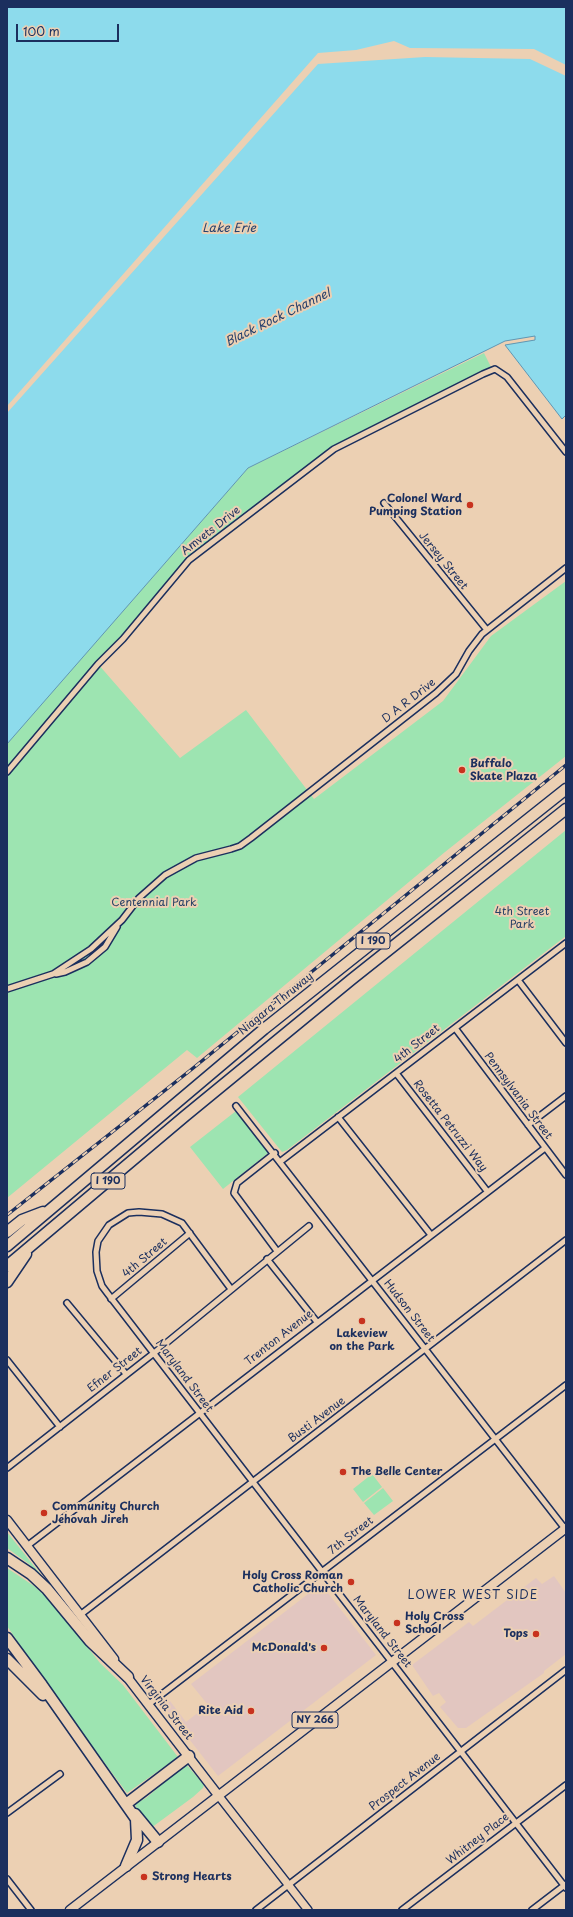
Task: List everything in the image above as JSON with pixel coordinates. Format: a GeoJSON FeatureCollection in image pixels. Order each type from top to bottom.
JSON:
{"type":"FeatureCollection","features":[{"type":"Feature","properties":{"kind":"highway","name":"Niagara Thruway"},"geometry":{"type":"LineString","coordinates":[[7,1246],[264,1029],[566,789]]}},
{"type":"Feature","properties":{"kind":"highway","name":"I 190"},"geometry":{"type":"LineString","coordinates":[[7,1266],[196,1107],[340,989],[566,809]]}},
{"type":"Feature","properties":{"kind":"highway"},"geometry":{"type":"LineString","coordinates":[[7,1232],[22,1220],[51,1208]]}},
{"type":"Feature","properties":{"kind":"highway"},"geometry":{"type":"LineString","coordinates":[[7,1282],[32,1245]]}},
{"type":"Feature","properties":{"kind":"highway"},"geometry":{"type":"LineString","coordinates":[[7,1558],[31,1574],[47,1589],[90,1641],[128,1677]]}},
{"type":"Feature","properties":{"kind":"highway"},"geometry":{"type":"LineString","coordinates":[[7,1638],[129,1808],[138,1825],[137,1836],[126,1866]]}},
{"type":"Feature","properties":{"kind":"highway"},"geometry":{"type":"LineString","coordinates":[[7,1659],[58,1709]]}},
{"type":"Feature","properties":{"kind":"highway"},"geometry":{"type":"LineString","coordinates":[[129,1808],[189,1756]]}},
{"type":"Feature","properties":{"kind":"highway"},"geometry":{"type":"LineString","coordinates":[[129,1808],[140,1818],[158,1842]]}},
{"type":"Feature","properties":{"kind":"main road","name":"Virginia Street"},"geometry":{"type":"LineString","coordinates":[[7,1520],[308,1910]]}},
{"type":"Feature","properties":{"kind":"main road","name":"NY 266"},"geometry":{"type":"LineString","coordinates":[[158,1842],[391,1661],[566,1529]]}},
{"type":"Feature","properties":{"kind":"main road"},"geometry":{"type":"LineString","coordinates":[[70,1910],[158,1842]]}},
{"type":"Feature","properties":{"kind":"street","name":"Amvets Drive"},"geometry":{"type":"LineString","coordinates":[[7,772],[98,664],[123,639],[189,560],[334,449],[483,374],[495,370],[507,377],[566,452]]}},
{"type":"Feature","properties":{"kind":"street","name":"Jersey Street"},"geometry":{"type":"LineString","coordinates":[[384,503],[487,630]]}},
{"type":"Feature","properties":{"kind":"street","name":"D A R Drive"},"geometry":{"type":"LineString","coordinates":[[122,920],[139,898],[162,877],[196,858],[240,846],[447,684],[456,674],[477,640],[487,630],[566,568]]}},
{"type":"Feature","properties":{"kind":"street"},"geometry":{"type":"LineString","coordinates":[[53,974],[91,949],[122,920]]}},
{"type":"Feature","properties":{"kind":"street"},"geometry":{"type":"LineString","coordinates":[[7,989],[77,967],[98,954],[109,942],[122,920]]}},
{"type":"Feature","properties":{"kind":"street","name":"4th Street"},"geometry":{"type":"LineString","coordinates":[[281,1161],[566,943]]}},
{"type":"Feature","properties":{"kind":"street"},"geometry":{"type":"LineString","coordinates":[[518,980],[566,1043]]}},
{"type":"Feature","properties":{"kind":"street","name":"Pennsylvania Street"},"geometry":{"type":"LineString","coordinates":[[455,1028],[566,1175]]}},
{"type":"Feature","properties":{"kind":"street","name":"Rosetta Petruzzi Way"},"geometry":{"type":"LineString","coordinates":[[396,1073],[487,1191]]}},
{"type":"Feature","properties":{"kind":"street"},"geometry":{"type":"LineString","coordinates":[[528,1126],[566,1096]]}},
{"type":"Feature","properties":{"kind":"street","name":"Hudson Street"},"geometry":{"type":"LineString","coordinates":[[236,1106],[281,1161],[566,1529]]}},
{"type":"Feature","properties":{"kind":"street"},"geometry":{"type":"LineString","coordinates":[[338,1117],[430,1235]]}},
{"type":"Feature","properties":{"kind":"street","name":"Trenton Avenue"},"geometry":{"type":"LineString","coordinates":[[27,1546],[317,1322],[373,1281],[487,1191],[545,1148]]}},
{"type":"Feature","properties":{"kind":"street"},"geometry":{"type":"LineString","coordinates":[[274,1153],[241,1179],[234,1188],[234,1193],[277,1251]]}},
{"type":"Feature","properties":{"kind":"street","name":"Maryland Street"},"geometry":{"type":"LineString","coordinates":[[231,1289],[182,1223],[162,1214],[139,1212],[128,1213],[117,1218],[102,1233],[96,1252],[97,1271],[102,1286],[565,1886]]}},
{"type":"Feature","properties":{"kind":"street","name":"Efner Street"},"geometry":{"type":"LineString","coordinates":[[7,1468],[154,1353],[309,1226]]}},
{"type":"Feature","properties":{"kind":"street","name":"4th Street"},"geometry":{"type":"LineString","coordinates":[[110,1296],[190,1234]]}},
{"type":"Feature","properties":{"kind":"street","name":"Busti Avenue"},"geometry":{"type":"LineString","coordinates":[[80,1615],[566,1240]]}},
{"type":"Feature","properties":{"kind":"street"},"geometry":{"type":"LineString","coordinates":[[267,1260],[317,1322]]}},
{"type":"Feature","properties":{"kind":"street"},"geometry":{"type":"LineString","coordinates":[[67,1303],[126,1374]]}},
{"type":"Feature","properties":{"kind":"street"},"geometry":{"type":"LineString","coordinates":[[7,1360],[60,1426]]}},
{"type":"Feature","properties":{"kind":"street","name":"7th Street"},"geometry":{"type":"LineString","coordinates":[[149,1704],[566,1385]]}},
{"type":"Feature","properties":{"kind":"street","name":"Prospect Avenue"},"geometry":{"type":"LineString","coordinates":[[256,1910],[566,1670]]}},
{"type":"Feature","properties":{"kind":"street"},"geometry":{"type":"LineString","coordinates":[[7,1813],[60,1774]]}},
{"type":"Feature","properties":{"kind":"street","name":"Whitney Place"},"geometry":{"type":"LineString","coordinates":[[402,1910],[566,1784]]}},
{"type":"Feature","properties":{"kind":"street"},"geometry":{"type":"LineString","coordinates":[[7,1879],[31,1910]]}},
{"type":"Feature","properties":{"kind":"street"},"geometry":{"type":"LineString","coordinates":[[532,1910],[565,1886]]}},
{"type":"Feature","properties":{"kind":"shaded area"},"geometry":{"type":"Polygon","coordinates":[[[554,1576],[566,1593],[566,1654],[544,1671],[544,1673],[466,1728],[458,1728],[440,1707],[446,1702],[439,1693],[433,1696],[412,1665],[469,1622],[473,1626],[536,1578],[542,1584],[554,1576]]]}},
{"type":"Feature","properties":{"kind":"shaded area"},"geometry":{"type":"Polygon","coordinates":[[[321,1584],[376,1655],[218,1776],[164,1707],[170,1701],[186,1722],[208,1705],[191,1684],[321,1584]]]}},
{"type":"Feature","properties":{"kind":"green space","name":"Centennial Park"},"geometry":{"type":"Polygon","coordinates":[[[484,353],[492,369],[334,449],[189,560],[98,664],[180,758],[246,710],[314,799],[443,701],[491,636],[566,581],[566,756],[445,852],[197,1058],[187,1050],[7,1198],[7,743],[248,468],[484,353]]]}},
{"type":"Feature","properties":{"kind":"green space","name":"4th Street Park"},"geometry":{"type":"Polygon","coordinates":[[[566,830],[566,936],[287,1150],[282,1152],[238,1097],[566,830]]]}},
{"type":"Feature","properties":{"kind":"green space"},"geometry":{"type":"Polygon","coordinates":[[[236,1111],[268,1153],[223,1189],[190,1147],[236,1111]]]}},
{"type":"Feature","properties":{"kind":"green space"},"geometry":{"type":"Polygon","coordinates":[[[372,1474],[382,1487],[363,1502],[353,1489],[372,1474]]]}},
{"type":"Feature","properties":{"kind":"green space"},"geometry":{"type":"Polygon","coordinates":[[[383,1488],[393,1501],[374,1515],[364,1503],[383,1488]]]}},
{"type":"Feature","properties":{"kind":"green space"},"geometry":{"type":"Polygon","coordinates":[[[7,1532],[50,1587],[29,1564],[7,1548],[7,1532]]]}},
{"type":"Feature","properties":{"kind":"green space"},"geometry":{"type":"Polygon","coordinates":[[[7,1568],[34,1586],[51,1601],[100,1663],[123,1685],[178,1757],[127,1793],[57,1699],[7,1626],[7,1568]]]}},
{"type":"Feature","properties":{"kind":"green space"},"geometry":{"type":"Polygon","coordinates":[[[186,1764],[204,1785],[203,1788],[151,1828],[137,1810],[135,1804],[146,1798],[186,1764]]]}},
{"type":"Feature","properties":{"kind":"water","name":"Lake Erie"},"geometry":{"type":"Polygon","coordinates":[[[7,7],[566,7],[566,415],[562,419],[505,345],[535,340],[535,336],[505,341],[248,468],[7,744],[7,7]]]}},
{"type":"Feature","properties":{"kind":"pier"},"geometry":{"type":"Polygon","coordinates":[[[394,41],[410,48],[534,49],[566,65],[566,76],[530,59],[425,57],[318,64],[7,413],[7,406],[318,53],[356,50],[394,41]]]}},
{"type":"Feature","properties":{"kind":"railway"},"geometry":{"type":"LineString","coordinates":[[7,1215],[192,1069],[566,765]]}},
{"type":"Feature","properties":{"kind":"place","name":"Colonel Ward Pumping Station"},"geometry":{"type":"Point","coordinates":[470,505]}},
{"type":"Feature","properties":{"kind":"place","name":"Buffalo Skate Plaza"},"geometry":{"type":"Point","coordinates":[462,770]}},
{"type":"Feature","properties":{"kind":"place","name":"Lakeview on the Park"},"geometry":{"type":"Point","coordinates":[362,1321]}},
{"type":"Feature","properties":{"kind":"place","name":"The Belle Center"},"geometry":{"type":"Point","coordinates":[343,1472]}},
{"type":"Feature","properties":{"kind":"place","name":"Community Church Jehovah Jireh"},"geometry":{"type":"Point","coordinates":[44,1513]}},
{"type":"Feature","properties":{"kind":"place","name":"Holy Cross Roman Catholic Church"},"geometry":{"type":"Point","coordinates":[351,1582]}},
{"type":"Feature","properties":{"kind":"place","name":"Holy Cross School"},"geometry":{"type":"Point","coordinates":[397,1623]}},
{"type":"Feature","properties":{"kind":"place","name":"Tops"},"geometry":{"type":"Point","coordinates":[536,1634]}},
{"type":"Feature","properties":{"kind":"place","name":"McDonald's"},"geometry":{"type":"Point","coordinates":[324,1648]}},
{"type":"Feature","properties":{"kind":"place","name":"Rite Aid"},"geometry":{"type":"Point","coordinates":[251,1711]}},
{"type":"Feature","properties":{"kind":"place","name":"Strong Hearts"},"geometry":{"type":"Point","coordinates":[144,1877]}},
{"type":"Feature","properties":{"kind":"district","name":"LOWER WEST SIDE"},"geometry":{"type":"Point","coordinates":[473,1596]}},
{"type":"Feature","properties":{"kind":"water label","name":"Black Rock Channel"},"geometry":{"type":"Point","coordinates":[278,318]}}]}
